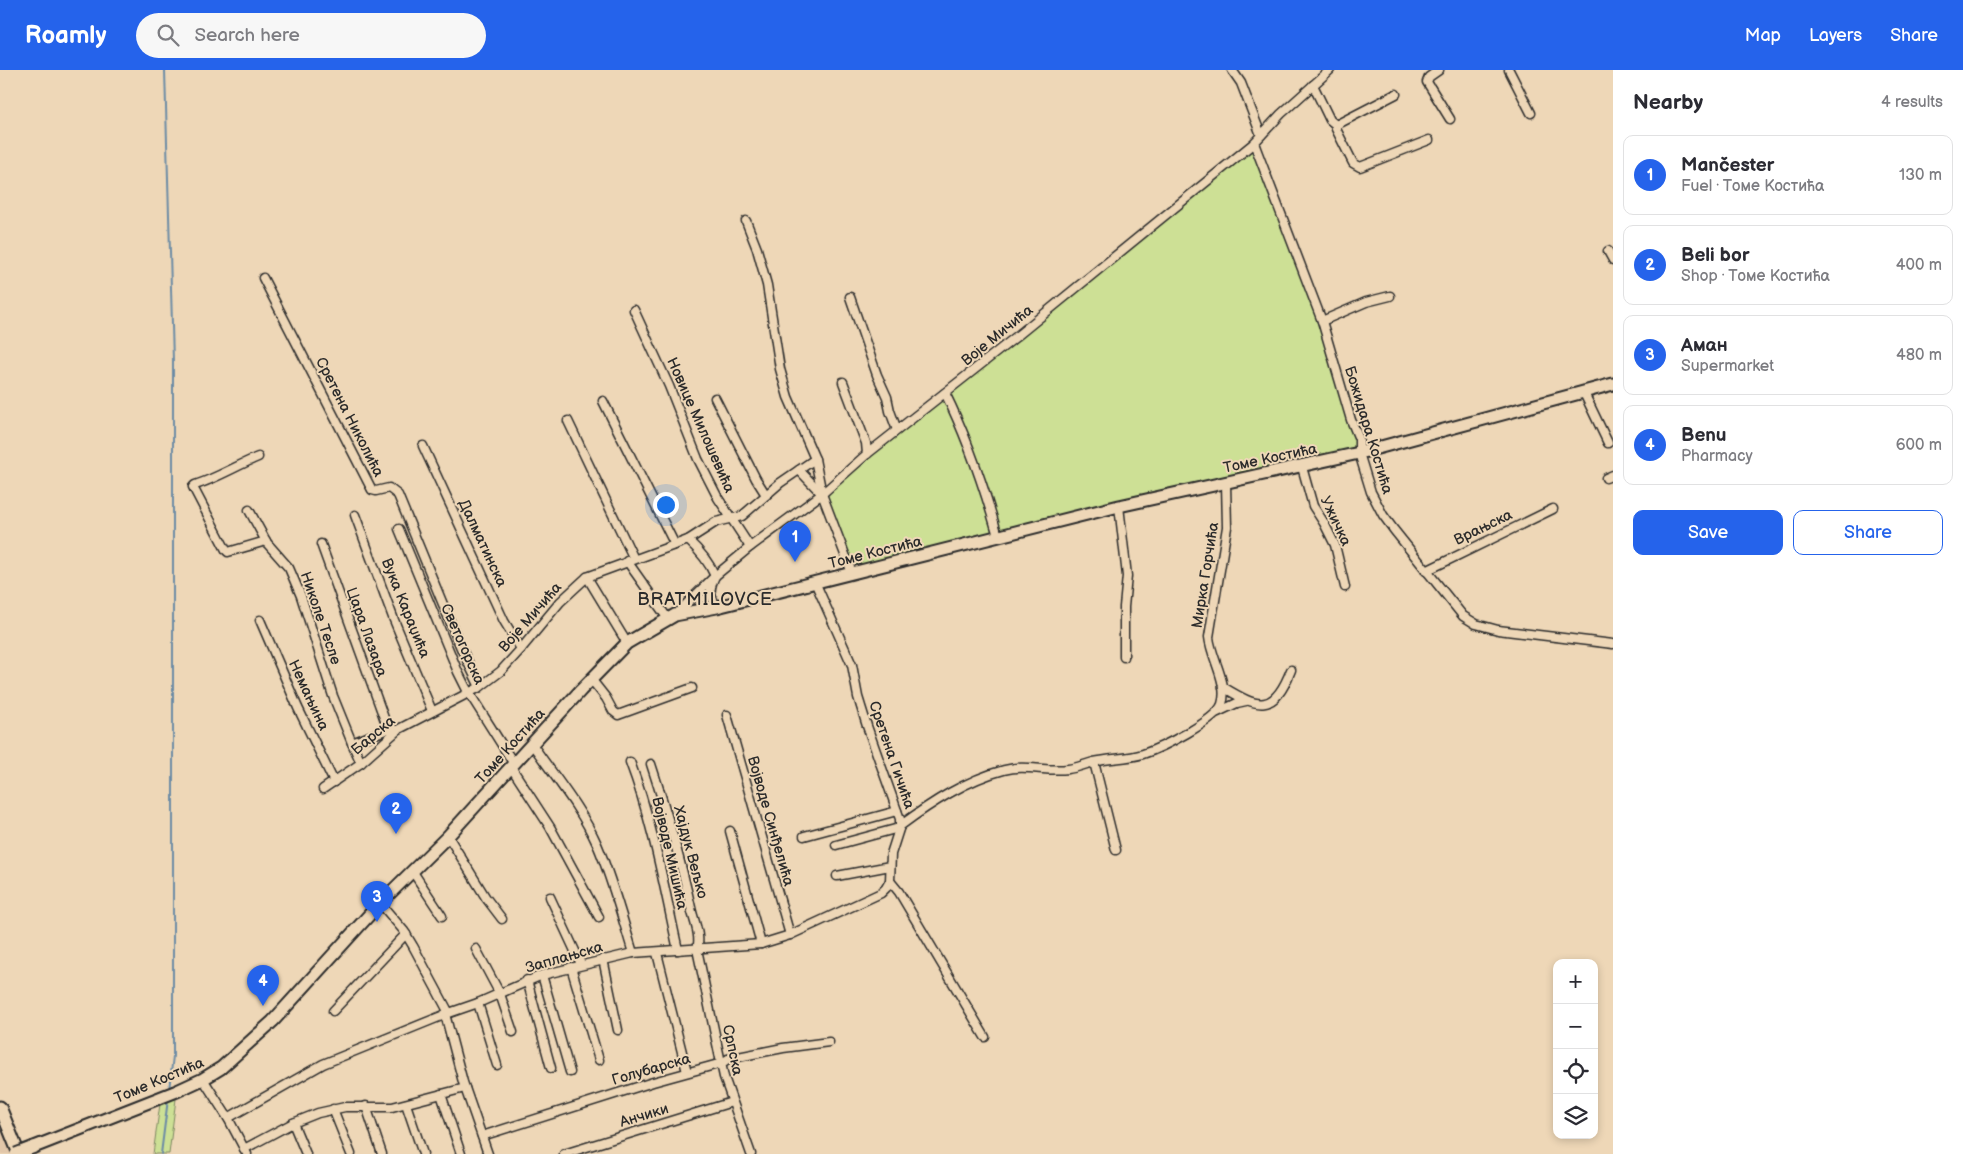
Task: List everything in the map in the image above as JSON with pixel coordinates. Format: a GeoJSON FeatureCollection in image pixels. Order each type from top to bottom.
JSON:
{"type":"FeatureCollection","features":[{"type":"Feature","properties":{"kind":"street"},"geometry":{"type":"LineString","coordinates":[[1232,70],[1241,84],[1261,135]]}},
{"type":"Feature","properties":{"kind":"street","name":"Воје Мичића"},"geometry":{"type":"LineString","coordinates":[[671,617],[750,546],[822,494],[867,454],[945,394],[1254,144],[1261,135],[1330,70]]}},
{"type":"Feature","properties":{"kind":"street"},"geometry":{"type":"LineString","coordinates":[[1439,70],[1429,76],[1427,82],[1450,119]]}},
{"type":"Feature","properties":{"kind":"street"},"geometry":{"type":"LineString","coordinates":[[1509,70],[1531,113]]}},
{"type":"Feature","properties":{"kind":"street"},"geometry":{"type":"LineString","coordinates":[[1313,85],[1330,120],[1336,125],[1353,163],[1360,167],[1429,140]]}},
{"type":"Feature","properties":{"kind":"street"},"geometry":{"type":"LineString","coordinates":[[1336,125],[1396,94]]}},
{"type":"Feature","properties":{"kind":"street","name":"Божидара Костића"},"geometry":{"type":"LineString","coordinates":[[1254,144],[1322,322],[1350,420],[1358,440],[1359,453],[1371,492],[1394,530],[1463,616],[1476,624],[1498,630],[1613,644]]}},
{"type":"Feature","properties":{"kind":"street"},"geometry":{"type":"LineString","coordinates":[[746,220],[757,249],[767,285],[780,368],[788,397],[815,459],[822,494],[852,573]]}},
{"type":"Feature","properties":{"kind":"street"},"geometry":{"type":"LineString","coordinates":[[1608,251],[1613,260]]}},
{"type":"Feature","properties":{"kind":"street","name":"Сретена Николића"},"geometry":{"type":"LineString","coordinates":[[263,278],[372,490],[389,488],[398,495],[464,656],[480,687]]}},
{"type":"Feature","properties":{"kind":"street"},"geometry":{"type":"LineString","coordinates":[[1322,322],[1366,302],[1390,296]]}},
{"type":"Feature","properties":{"kind":"street"},"geometry":{"type":"LineString","coordinates":[[850,297],[876,375],[887,396],[890,411],[898,430]]}},
{"type":"Feature","properties":{"kind":"street","name":"Новице Милошевића"},"geometry":{"type":"LineString","coordinates":[[634,310],[669,386],[698,459],[718,498],[750,546]]}},
{"type":"Feature","properties":{"kind":"street"},"geometry":{"type":"LineString","coordinates":[[843,382],[866,443],[867,454]]}},
{"type":"Feature","properties":{"kind":"street","name":"Томе Костића"},"geometry":{"type":"LineString","coordinates":[[17,1154],[169,1094],[203,1079],[221,1068],[273,1021],[380,904],[448,836],[591,679],[627,643],[671,617],[1119,506],[1359,453],[1613,384]]}},
{"type":"Feature","properties":{"kind":"street"},"geometry":{"type":"LineString","coordinates":[[1584,393],[1608,443]]}},
{"type":"Feature","properties":{"kind":"street"},"geometry":{"type":"LineString","coordinates":[[945,394],[959,420],[978,470],[998,536]]}},
{"type":"Feature","properties":{"kind":"street"},"geometry":{"type":"LineString","coordinates":[[715,398],[766,495]]}},
{"type":"Feature","properties":{"kind":"street"},"geometry":{"type":"LineString","coordinates":[[603,401],[675,545]]}},
{"type":"Feature","properties":{"kind":"street"},"geometry":{"type":"LineString","coordinates":[[568,421],[631,560],[671,617]]}},
{"type":"Feature","properties":{"kind":"street","name":"Далматинска"},"geometry":{"type":"LineString","coordinates":[[423,446],[504,621],[521,649]]}},
{"type":"Feature","properties":{"kind":"street"},"geometry":{"type":"LineString","coordinates":[[258,456],[194,487],[228,552],[266,541]]}},
{"type":"Feature","properties":{"kind":"street","name":"Воје Мичића"},"geometry":{"type":"LineString","coordinates":[[469,693],[500,671],[560,602],[588,577],[688,540],[716,522],[742,516],[780,483],[815,459]]}},
{"type":"Feature","properties":{"kind":"street","name":"Ужичка"},"geometry":{"type":"LineString","coordinates":[[1302,467],[1313,506],[1335,545],[1345,587]]}},
{"type":"Feature","properties":{"kind":"street"},"geometry":{"type":"LineString","coordinates":[[799,470],[822,494]]}},
{"type":"Feature","properties":{"kind":"street","name":"Мирка Горчића"},"geometry":{"type":"LineString","coordinates":[[1223,687],[1209,637],[1227,527],[1226,483]]}},
{"type":"Feature","properties":{"kind":"street"},"geometry":{"type":"LineString","coordinates":[[1119,506],[1127,576],[1124,607],[1124,657]]}},
{"type":"Feature","properties":{"kind":"street","name":"Врањска"},"geometry":{"type":"LineString","coordinates":[[1426,571],[1553,509]]}},
{"type":"Feature","properties":{"kind":"street","name":"Николе Тесле"},"geometry":{"type":"LineString","coordinates":[[249,510],[266,541],[289,568],[301,596],[333,696],[361,763]]}},
{"type":"Feature","properties":{"kind":"street","name":"Вука Караџића"},"geometry":{"type":"LineString","coordinates":[[355,515],[394,620],[432,710]]}},
{"type":"Feature","properties":{"kind":"street","name":"Светогорска"},"geometry":{"type":"LineString","coordinates":[[399,529],[445,642],[469,693],[550,827],[599,917]]}},
{"type":"Feature","properties":{"kind":"street"},"geometry":{"type":"LineString","coordinates":[[688,540],[699,550],[715,576],[710,586],[710,594],[717,607]]}},
{"type":"Feature","properties":{"kind":"street","name":"Цара Лазара"},"geometry":{"type":"LineString","coordinates":[[321,544],[388,729]]}},
{"type":"Feature","properties":{"kind":"street"},"geometry":{"type":"LineString","coordinates":[[588,577],[627,643]]}},
{"type":"Feature","properties":{"kind":"street","name":"Сретена Гичића"},"geometry":{"type":"LineString","coordinates":[[815,582],[852,665],[858,697],[867,726],[898,811],[899,827],[891,854],[890,881]]}},
{"type":"Feature","properties":{"kind":"street","name":"Немањина"},"geometry":{"type":"LineString","coordinates":[[260,620],[298,708],[334,782]]}},
{"type":"Feature","properties":{"kind":"street"},"geometry":{"type":"LineString","coordinates":[[836,845],[899,827],[941,798],[1002,770],[1023,767],[1070,769],[1094,762],[1142,754],[1208,720],[1216,713],[1237,702],[1246,701],[1262,704],[1271,701],[1282,690],[1291,670]]}},
{"type":"Feature","properties":{"kind":"street"},"geometry":{"type":"LineString","coordinates":[[591,679],[606,698],[613,711],[618,715],[692,688]]}},
{"type":"Feature","properties":{"kind":"street"},"geometry":{"type":"LineString","coordinates":[[1216,713],[1222,703],[1223,687],[1246,701]]}},
{"type":"Feature","properties":{"kind":"street","name":"Барска"},"geometry":{"type":"LineString","coordinates":[[323,789],[361,763],[398,730],[432,710],[469,693]]}},
{"type":"Feature","properties":{"kind":"street","name":"Војводе Синђелића"},"geometry":{"type":"LineString","coordinates":[[727,715],[790,935]]}},
{"type":"Feature","properties":{"kind":"street"},"geometry":{"type":"LineString","coordinates":[[352,743],[388,729],[398,730]]}},
{"type":"Feature","properties":{"kind":"street"},"geometry":{"type":"LineString","coordinates":[[532,744],[582,818],[597,844],[633,953]]}},
{"type":"Feature","properties":{"kind":"street","name":"Војводе Мишића"},"geometry":{"type":"LineString","coordinates":[[630,762],[653,834],[678,950]]}},
{"type":"Feature","properties":{"kind":"street"},"geometry":{"type":"LineString","coordinates":[[1094,762],[1116,850]]}},
{"type":"Feature","properties":{"kind":"street","name":"Хајдук Вељко"},"geometry":{"type":"LineString","coordinates":[[651,764],[672,832],[698,936],[697,949]]}},
{"type":"Feature","properties":{"kind":"street"},"geometry":{"type":"LineString","coordinates":[[804,836],[898,811]]}},
{"type":"Feature","properties":{"kind":"street"},"geometry":{"type":"LineString","coordinates":[[730,831],[761,944]]}},
{"type":"Feature","properties":{"kind":"street"},"geometry":{"type":"LineString","coordinates":[[448,836],[486,898],[502,919]]}},
{"type":"Feature","properties":{"kind":"street"},"geometry":{"type":"LineString","coordinates":[[837,876],[890,866]]}},
{"type":"Feature","properties":{"kind":"street"},"geometry":{"type":"LineString","coordinates":[[413,872],[442,916]]}},
{"type":"Feature","properties":{"kind":"street"},"geometry":{"type":"LineString","coordinates":[[890,881],[899,892],[985,1037]]}},
{"type":"Feature","properties":{"kind":"street","name":"Заплањска"},"geometry":{"type":"LineString","coordinates":[[228,1118],[323,1064],[500,994],[527,980],[580,964],[633,953],[657,953],[761,944],[790,935],[880,893],[890,881]]}},
{"type":"Feature","properties":{"kind":"street"},"geometry":{"type":"LineString","coordinates":[[550,897],[580,964]]}},
{"type":"Feature","properties":{"kind":"street"},"geometry":{"type":"LineString","coordinates":[[380,904],[406,934],[447,1014],[465,1088],[488,1154]]}},
{"type":"Feature","properties":{"kind":"street"},"geometry":{"type":"LineString","coordinates":[[333,1011],[406,934]]}},
{"type":"Feature","properties":{"kind":"street"},"geometry":{"type":"LineString","coordinates":[[476,949],[500,994],[513,1032]]}},
{"type":"Feature","properties":{"kind":"street","name":"Српска"},"geometry":{"type":"LineString","coordinates":[[697,949],[732,1102],[750,1154]]}},
{"type":"Feature","properties":{"kind":"street"},"geometry":{"type":"LineString","coordinates":[[657,953],[687,1072]]}},
{"type":"Feature","properties":{"kind":"street"},"geometry":{"type":"LineString","coordinates":[[603,959],[618,1030]]}},
{"type":"Feature","properties":{"kind":"street"},"geometry":{"type":"LineString","coordinates":[[571,967],[599,1060]]}},
{"type":"Feature","properties":{"kind":"street"},"geometry":{"type":"LineString","coordinates":[[542,975],[570,1072]]}},
{"type":"Feature","properties":{"kind":"street"},"geometry":{"type":"LineString","coordinates":[[527,980],[551,1068]]}},
{"type":"Feature","properties":{"kind":"street"},"geometry":{"type":"LineString","coordinates":[[478,1003],[497,1065]]}},
{"type":"Feature","properties":{"kind":"street","name":"Голубарска"},"geometry":{"type":"LineString","coordinates":[[482,1136],[644,1084],[722,1063],[728,1059],[783,1048],[829,1042]]}},
{"type":"Feature","properties":{"kind":"street"},"geometry":{"type":"LineString","coordinates":[[203,1079],[228,1118],[245,1151],[293,1123],[333,1109],[366,1106],[392,1107],[465,1088]]}},
{"type":"Feature","properties":{"kind":"street"},"geometry":{"type":"LineString","coordinates":[[441,1094],[461,1154]]}},
{"type":"Feature","properties":{"kind":"street","name":"Анчики"},"geometry":{"type":"LineString","coordinates":[[564,1154],[732,1102]]}},
{"type":"Feature","properties":{"kind":"street"},"geometry":{"type":"LineString","coordinates":[[406,1104],[423,1154]]}},
{"type":"Feature","properties":{"kind":"street"},"geometry":{"type":"LineString","coordinates":[[366,1106],[382,1154]]}},
{"type":"Feature","properties":{"kind":"street"},"geometry":{"type":"LineString","coordinates":[[0,1107],[17,1154]]}},
{"type":"Feature","properties":{"kind":"street"},"geometry":{"type":"LineString","coordinates":[[333,1109],[350,1154]]}},
{"type":"Feature","properties":{"kind":"street"},"geometry":{"type":"LineString","coordinates":[[293,1123],[306,1154]]}},
{"type":"Feature","properties":{"kind":"shaded area"},"geometry":{"type":"Polygon","coordinates":[[[0,1107],[16,1154],[0,1154],[0,1107]]]}},
{"type":"Feature","properties":{"kind":"green space"},"geometry":{"type":"Polygon","coordinates":[[[1254,143],[1322,321],[1359,453],[852,573],[822,494],[1254,143]]]}},
{"type":"Feature","properties":{"kind":"green space"},"geometry":{"type":"Polygon","coordinates":[[[177,1091],[169,1154],[153,1154],[161,1097],[177,1091]]]}},
{"type":"Feature","properties":{"kind":"waterway"},"geometry":{"type":"LineString","coordinates":[[165,70],[173,361],[173,1056],[169,1090]]}},
{"type":"Feature","properties":{"kind":"waterway"},"geometry":{"type":"LineString","coordinates":[[161,1154],[168,1099]]}},
{"type":"Feature","properties":{"kind":"place","name":"Mančester"},"geometry":{"type":"Point","coordinates":[795,562]}},
{"type":"Feature","properties":{"kind":"place","name":"Beli bor"},"geometry":{"type":"Point","coordinates":[396,834]}},
{"type":"Feature","properties":{"kind":"place","name":"Аман"},"geometry":{"type":"Point","coordinates":[377,922]}},
{"type":"Feature","properties":{"kind":"place","name":"Benu"},"geometry":{"type":"Point","coordinates":[263,1006]}},
{"type":"Feature","properties":{"kind":"district","name":"BRATMILOVCE"},"geometry":{"type":"Point","coordinates":[705,599]}}]}
